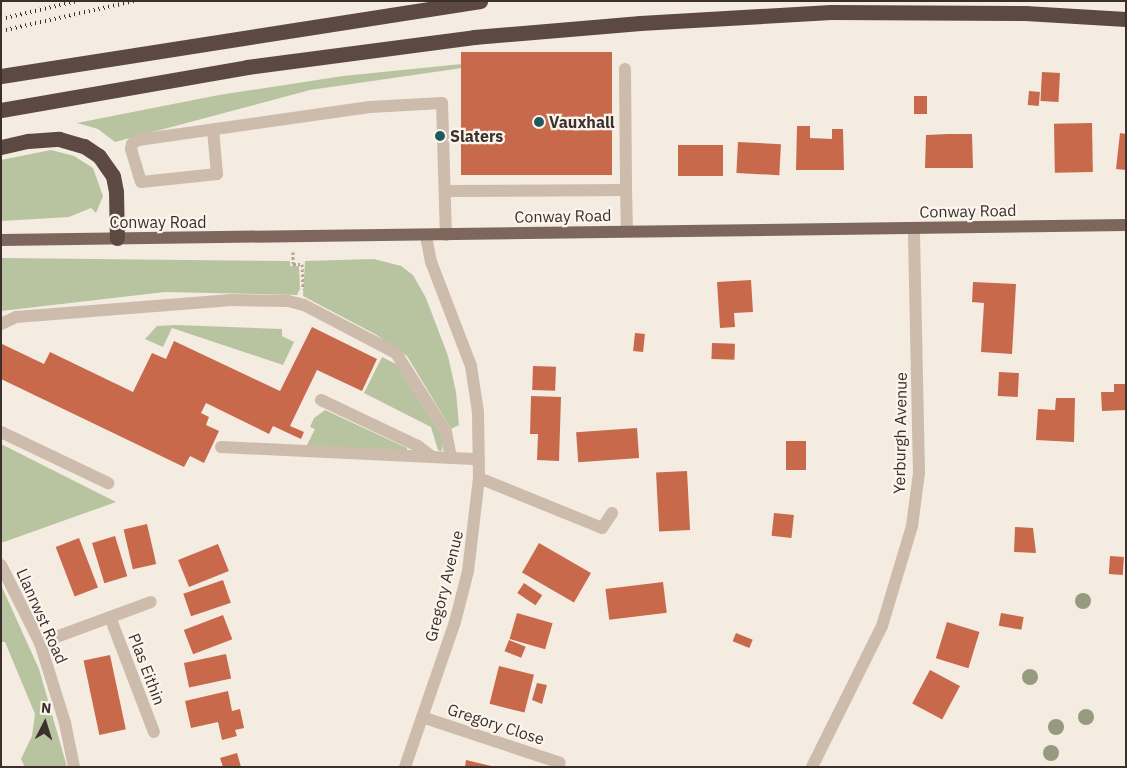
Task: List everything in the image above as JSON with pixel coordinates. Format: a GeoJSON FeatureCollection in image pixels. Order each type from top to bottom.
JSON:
{"type":"FeatureCollection","features":[{"type":"Feature","properties":{"kind":"highway"},"geometry":{"type":"LineString","coordinates":[[1,76],[480,1]]}},
{"type":"Feature","properties":{"kind":"highway"},"geometry":{"type":"LineString","coordinates":[[1,110],[247,67],[474,37],[640,23],[831,12],[1025,13],[1126,18]]}},
{"type":"Feature","properties":{"kind":"highway"},"geometry":{"type":"LineString","coordinates":[[1,147],[28,141],[59,139],[84,146],[99,156],[112,176],[116,192],[116,238]]}},
{"type":"Feature","properties":{"kind":"main road","name":"Conway Road"},"geometry":{"type":"LineString","coordinates":[[1,240],[446,236],[627,231],[1126,225]]}},
{"type":"Feature","properties":{"kind":"street"},"geometry":{"type":"LineString","coordinates":[[625,69],[627,231]]}},
{"type":"Feature","properties":{"kind":"street"},"geometry":{"type":"LineString","coordinates":[[214,130],[217,174],[141,182],[132,144],[138,140],[370,107],[442,103],[446,236]]}},
{"type":"Feature","properties":{"kind":"street"},"geometry":{"type":"LineString","coordinates":[[446,191],[626,190]]}},
{"type":"Feature","properties":{"kind":"street","name":"Yerburgh Avenue"},"geometry":{"type":"LineString","coordinates":[[812,767],[882,626],[912,526],[919,473],[914,228]]}},
{"type":"Feature","properties":{"kind":"street","name":"Gregory Avenue"},"geometry":{"type":"LineString","coordinates":[[405,767],[468,571],[479,478],[478,412],[471,366],[431,262],[426,236]]}},
{"type":"Feature","properties":{"kind":"street"},"geometry":{"type":"LineString","coordinates":[[1,324],[24,316],[231,300],[288,301],[304,305],[396,353],[446,432],[450,458]]}},
{"type":"Feature","properties":{"kind":"street"},"geometry":{"type":"LineString","coordinates":[[321,400],[418,446],[431,456]]}},
{"type":"Feature","properties":{"kind":"street"},"geometry":{"type":"LineString","coordinates":[[1,432],[108,483]]}},
{"type":"Feature","properties":{"kind":"street"},"geometry":{"type":"LineString","coordinates":[[221,447],[479,459]]}},
{"type":"Feature","properties":{"kind":"street"},"geometry":{"type":"LineString","coordinates":[[479,478],[602,528],[612,513]]}},
{"type":"Feature","properties":{"kind":"street","name":"Llanrwst Road"},"geometry":{"type":"LineString","coordinates":[[1,565],[40,644],[66,723],[74,767]]}},
{"type":"Feature","properties":{"kind":"street","name":"Plas Eithin"},"geometry":{"type":"LineString","coordinates":[[40,644],[151,602]]}},
{"type":"Feature","properties":{"kind":"street","name":"Plas Eithin"},"geometry":{"type":"LineString","coordinates":[[110,617],[154,732]]}},
{"type":"Feature","properties":{"kind":"street","name":"Gregory Close"},"geometry":{"type":"LineString","coordinates":[[422,717],[560,763]]}},
{"type":"Feature","properties":{"kind":"path"},"geometry":{"type":"LineString","coordinates":[[293,264],[302,264],[303,291]]}},
{"type":"Feature","properties":{"kind":"green space"},"geometry":{"type":"Polygon","coordinates":[[[462,64],[462,68],[310,90],[115,142],[98,129],[77,123],[219,95],[343,76],[462,64]]]}},
{"type":"Feature","properties":{"kind":"green space"},"geometry":{"type":"Polygon","coordinates":[[[51,150],[74,156],[93,168],[103,196],[96,213],[91,208],[69,217],[1,221],[1,160],[51,150]]]}},
{"type":"Feature","properties":{"kind":"green space"},"geometry":{"type":"Polygon","coordinates":[[[1,258],[290,261],[290,266],[299,266],[300,289],[297,295],[165,292],[1,311],[1,258]]]}},
{"type":"Feature","properties":{"kind":"green space"},"geometry":{"type":"Polygon","coordinates":[[[374,259],[401,266],[413,275],[426,298],[448,356],[456,392],[459,425],[451,429],[407,356],[375,334],[303,296],[305,261],[374,259]]]}},
{"type":"Feature","properties":{"kind":"green space"},"geometry":{"type":"Polygon","coordinates":[[[157,326],[282,329],[282,336],[294,342],[283,365],[172,328],[163,347],[145,339],[157,326]]]}},
{"type":"Feature","properties":{"kind":"green space"},"geometry":{"type":"Polygon","coordinates":[[[382,357],[396,364],[443,438],[442,451],[438,450],[431,427],[364,393],[382,357]]]}},
{"type":"Feature","properties":{"kind":"green space"},"geometry":{"type":"Polygon","coordinates":[[[325,410],[407,448],[407,453],[306,447],[315,429],[310,427],[314,418],[325,410]]]}},
{"type":"Feature","properties":{"kind":"green space"},"geometry":{"type":"Polygon","coordinates":[[[1,444],[116,502],[1,543],[1,444]]]}},
{"type":"Feature","properties":{"kind":"green space"},"geometry":{"type":"Polygon","coordinates":[[[1,585],[39,669],[67,767],[25,767],[21,759],[32,736],[35,714],[5,642],[1,642],[1,585]]]}},
{"type":"Feature","properties":{"kind":"building","name":"Vauxhall"},"geometry":{"type":"Polygon","coordinates":[[[461,52],[612,52],[612,175],[461,175],[461,52]]]}},
{"type":"Feature","properties":{"kind":"building"},"geometry":{"type":"Polygon","coordinates":[[[1042,72],[1060,73],[1058,102],[1040,101],[1042,72]]]}},
{"type":"Feature","properties":{"kind":"building"},"geometry":{"type":"Polygon","coordinates":[[[1029,91],[1040,92],[1039,106],[1028,105],[1029,91]]]}},
{"type":"Feature","properties":{"kind":"building"},"geometry":{"type":"Polygon","coordinates":[[[914,96],[927,96],[927,114],[914,114],[914,96]]]}},
{"type":"Feature","properties":{"kind":"building"},"geometry":{"type":"Polygon","coordinates":[[[1092,123],[1093,172],[1055,173],[1054,124],[1092,123]]]}},
{"type":"Feature","properties":{"kind":"building"},"geometry":{"type":"Polygon","coordinates":[[[797,126],[810,126],[810,138],[832,139],[832,129],[843,129],[844,170],[796,170],[797,126]]]}},
{"type":"Feature","properties":{"kind":"building"},"geometry":{"type":"Polygon","coordinates":[[[1120,133],[1126,134],[1126,170],[1116,169],[1120,133]]]}},
{"type":"Feature","properties":{"kind":"building"},"geometry":{"type":"Polygon","coordinates":[[[972,134],[973,168],[925,168],[926,135],[972,134]]]}},
{"type":"Feature","properties":{"kind":"building"},"geometry":{"type":"Polygon","coordinates":[[[738,142],[781,144],[779,175],[736,173],[738,142]]]}},
{"type":"Feature","properties":{"kind":"building"},"geometry":{"type":"Polygon","coordinates":[[[678,145],[723,145],[723,176],[678,176],[678,145]]]}},
{"type":"Feature","properties":{"kind":"building"},"geometry":{"type":"Polygon","coordinates":[[[751,280],[753,312],[734,313],[735,327],[720,328],[717,282],[751,280]]]}},
{"type":"Feature","properties":{"kind":"building"},"geometry":{"type":"Polygon","coordinates":[[[973,282],[1016,284],[1012,354],[981,352],[984,303],[972,302],[973,282]]]}},
{"type":"Feature","properties":{"kind":"building"},"geometry":{"type":"Polygon","coordinates":[[[312,327],[377,359],[362,391],[317,370],[290,426],[304,432],[301,439],[273,426],[269,434],[206,403],[201,413],[209,417],[206,425],[219,431],[204,463],[190,456],[184,467],[1,379],[2,344],[44,364],[50,352],[133,392],[152,353],[166,359],[174,341],[280,391],[312,327]]]}},
{"type":"Feature","properties":{"kind":"building"},"geometry":{"type":"Polygon","coordinates":[[[635,333],[645,334],[643,352],[633,351],[635,333]]]}},
{"type":"Feature","properties":{"kind":"building"},"geometry":{"type":"Polygon","coordinates":[[[712,343],[735,344],[734,360],[711,359],[712,343]]]}},
{"type":"Feature","properties":{"kind":"building"},"geometry":{"type":"Polygon","coordinates":[[[533,366],[556,367],[555,391],[532,390],[533,366]]]}},
{"type":"Feature","properties":{"kind":"building"},"geometry":{"type":"Polygon","coordinates":[[[999,372],[1019,373],[1018,397],[998,396],[999,372]]]}},
{"type":"Feature","properties":{"kind":"building"},"geometry":{"type":"Polygon","coordinates":[[[1114,384],[1125,384],[1126,410],[1102,411],[1101,392],[1114,392],[1114,384]]]}},
{"type":"Feature","properties":{"kind":"building"},"geometry":{"type":"Polygon","coordinates":[[[531,396],[561,397],[559,461],[537,460],[538,434],[530,434],[531,396]]]}},
{"type":"Feature","properties":{"kind":"building"},"geometry":{"type":"Polygon","coordinates":[[[1056,398],[1075,398],[1074,442],[1036,440],[1038,409],[1055,410],[1056,398]]]}},
{"type":"Feature","properties":{"kind":"building"},"geometry":{"type":"Polygon","coordinates":[[[637,428],[639,458],[578,462],[576,432],[637,428]]]}},
{"type":"Feature","properties":{"kind":"building"},"geometry":{"type":"Polygon","coordinates":[[[786,441],[806,441],[806,470],[786,470],[786,441]]]}},
{"type":"Feature","properties":{"kind":"building"},"geometry":{"type":"Polygon","coordinates":[[[687,471],[690,530],[659,532],[656,473],[687,471]]]}},
{"type":"Feature","properties":{"kind":"building"},"geometry":{"type":"Polygon","coordinates":[[[774,513],[794,515],[791,538],[772,536],[774,513]]]}},
{"type":"Feature","properties":{"kind":"building"},"geometry":{"type":"Polygon","coordinates":[[[147,524],[156,564],[133,569],[124,529],[147,524]]]}},
{"type":"Feature","properties":{"kind":"building"},"geometry":{"type":"Polygon","coordinates":[[[1015,527],[1033,528],[1036,553],[1014,552],[1015,527]]]}},
{"type":"Feature","properties":{"kind":"building"},"geometry":{"type":"Polygon","coordinates":[[[115,536],[127,576],[104,583],[92,543],[115,536]]]}},
{"type":"Feature","properties":{"kind":"building"},"geometry":{"type":"Polygon","coordinates":[[[79,538],[98,587],[75,596],[56,547],[79,538]]]}},
{"type":"Feature","properties":{"kind":"building"},"geometry":{"type":"Polygon","coordinates":[[[539,543],[591,573],[574,602],[522,572],[539,543]]]}},
{"type":"Feature","properties":{"kind":"building"},"geometry":{"type":"Polygon","coordinates":[[[218,544],[229,571],[189,587],[178,560],[218,544]]]}},
{"type":"Feature","properties":{"kind":"building"},"geometry":{"type":"Polygon","coordinates":[[[1110,556],[1124,557],[1123,575],[1109,574],[1110,556]]]}},
{"type":"Feature","properties":{"kind":"building"},"geometry":{"type":"Polygon","coordinates":[[[223,580],[231,603],[191,616],[183,594],[223,580]]]}},
{"type":"Feature","properties":{"kind":"building"},"geometry":{"type":"Polygon","coordinates":[[[663,582],[667,613],[609,620],[605,589],[663,582]]]}},
{"type":"Feature","properties":{"kind":"building"},"geometry":{"type":"Polygon","coordinates":[[[524,583],[542,595],[536,605],[517,593],[524,583]]]}},
{"type":"Feature","properties":{"kind":"building"},"geometry":{"type":"Polygon","coordinates":[[[517,613],[553,623],[545,649],[510,639],[517,613]]]}},
{"type":"Feature","properties":{"kind":"building"},"geometry":{"type":"Polygon","coordinates":[[[1001,613],[1024,617],[1021,630],[999,626],[1001,613]]]}},
{"type":"Feature","properties":{"kind":"building"},"geometry":{"type":"Polygon","coordinates":[[[223,615],[232,639],[193,654],[184,630],[223,615]]]}},
{"type":"Feature","properties":{"kind":"building"},"geometry":{"type":"Polygon","coordinates":[[[947,622],[980,632],[968,668],[936,658],[947,622]]]}},
{"type":"Feature","properties":{"kind":"building"},"geometry":{"type":"Polygon","coordinates":[[[736,633],[753,640],[749,648],[733,641],[736,633]]]}},
{"type":"Feature","properties":{"kind":"building"},"geometry":{"type":"Polygon","coordinates":[[[509,640],[526,647],[521,658],[505,651],[509,640]]]}},
{"type":"Feature","properties":{"kind":"building"},"geometry":{"type":"Polygon","coordinates":[[[226,654],[231,678],[189,687],[184,663],[226,654]]]}},
{"type":"Feature","properties":{"kind":"building"},"geometry":{"type":"Polygon","coordinates":[[[110,655],[126,729],[99,735],[84,661],[110,655]]]}},
{"type":"Feature","properties":{"kind":"building"},"geometry":{"type":"Polygon","coordinates":[[[499,666],[534,675],[524,713],[490,704],[499,666]]]}},
{"type":"Feature","properties":{"kind":"building"},"geometry":{"type":"Polygon","coordinates":[[[930,670],[960,686],[942,720],[912,704],[930,670]]]}},
{"type":"Feature","properties":{"kind":"building"},"geometry":{"type":"Polygon","coordinates":[[[537,683],[547,685],[542,704],[532,700],[537,683]]]}},
{"type":"Feature","properties":{"kind":"building"},"geometry":{"type":"Polygon","coordinates":[[[228,691],[232,711],[240,709],[244,728],[235,730],[237,736],[222,740],[218,722],[191,728],[185,701],[228,691]]]}},
{"type":"Feature","properties":{"kind":"building"},"geometry":{"type":"Polygon","coordinates":[[[237,753],[241,767],[223,767],[220,758],[237,753]]]}},
{"type":"Feature","properties":{"kind":"building"},"geometry":{"type":"Polygon","coordinates":[[[466,760],[491,766],[491,767],[465,767],[466,760]]]}},
{"type":"Feature","properties":{"kind":"railway"},"geometry":{"type":"LineString","coordinates":[[1,19],[77,1]]}},
{"type":"Feature","properties":{"kind":"railway"},"geometry":{"type":"LineString","coordinates":[[1,31],[134,1]]}},
{"type":"Feature","properties":{"kind":"place","name":"Vauxhall"},"geometry":{"type":"Point","coordinates":[539,122]}},
{"type":"Feature","properties":{"kind":"place","name":"Slaters"},"geometry":{"type":"Point","coordinates":[440,136]}}]}
